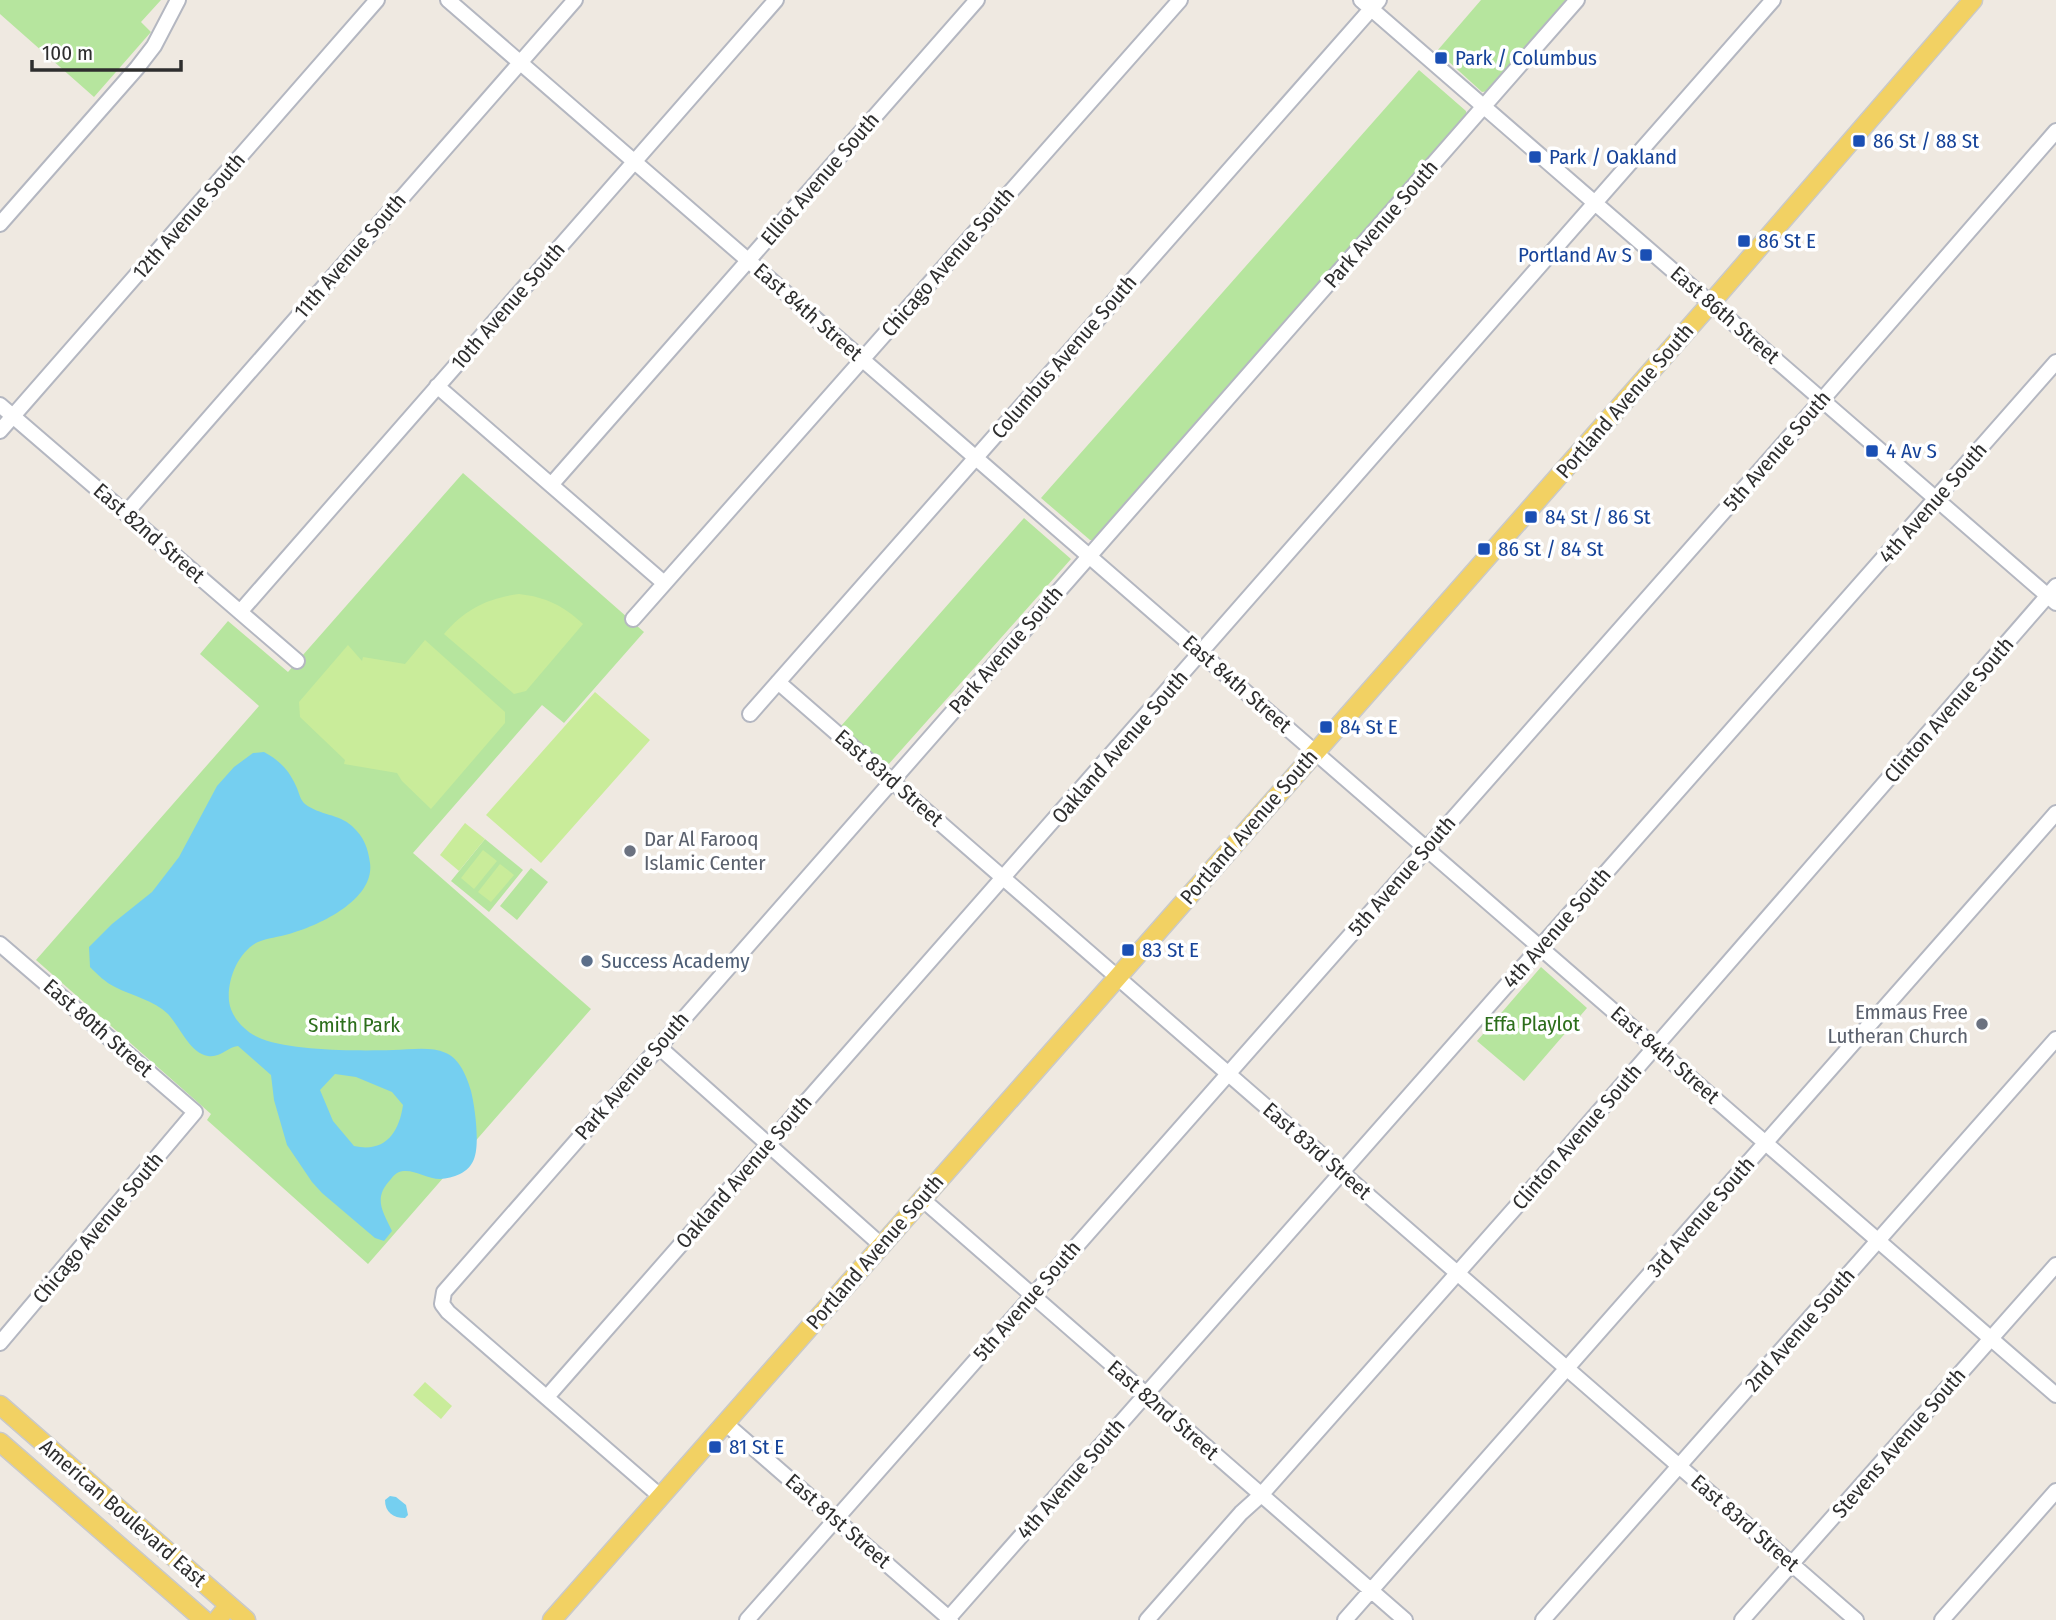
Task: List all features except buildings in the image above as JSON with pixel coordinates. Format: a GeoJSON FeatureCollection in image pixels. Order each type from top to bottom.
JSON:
{"type":"FeatureCollection","features":[{"type":"Feature","properties":{"kind":"main road","name":"Portland Avenue South"},"geometry":{"type":"LineString","coordinates":[[552,1620],[1711,303],[1973,0]]}},
{"type":"Feature","properties":{"kind":"main road","name":"American Boulevard East"},"geometry":{"type":"LineString","coordinates":[[0,1405],[246,1620]]}},
{"type":"Feature","properties":{"kind":"main road","name":"American Boulevard East"},"geometry":{"type":"LineString","coordinates":[[0,1443],[204,1620]]}},
{"type":"Feature","properties":{"kind":"main road"},"geometry":{"type":"LineString","coordinates":[[217,1620],[229,1605]]}},
{"type":"Feature","properties":{"kind":"street"},"geometry":{"type":"LineString","coordinates":[[0,224],[137,68],[154,46],[178,0]]}},
{"type":"Feature","properties":{"kind":"street","name":"12th Avenue South"},"geometry":{"type":"LineString","coordinates":[[0,431],[377,0]]}},
{"type":"Feature","properties":{"kind":"street","name":"East 84th Street"},"geometry":{"type":"LineString","coordinates":[[448,0],[2056,1395]]}},
{"type":"Feature","properties":{"kind":"street","name":"11th Avenue South"},"geometry":{"type":"LineString","coordinates":[[125,513],[575,0]]}},
{"type":"Feature","properties":{"kind":"street","name":"10th Avenue South"},"geometry":{"type":"LineString","coordinates":[[240,612],[776,0]]}},
{"type":"Feature","properties":{"kind":"street","name":"Elliot Avenue South"},"geometry":{"type":"LineString","coordinates":[[551,485],[977,0]]}},
{"type":"Feature","properties":{"kind":"street","name":"Chicago Avenue South"},"geometry":{"type":"LineString","coordinates":[[633,619],[1180,0]]}},
{"type":"Feature","properties":{"kind":"street","name":"Park Avenue South"},"geometry":{"type":"LineString","coordinates":[[547,1397],[442,1304],[444,1292],[449,1285],[1577,0]]}},
{"type":"Feature","properties":{"kind":"street","name":"Oakland Avenue South"},"geometry":{"type":"LineString","coordinates":[[547,1397],[1773,0]]}},
{"type":"Feature","properties":{"kind":"street","name":"East 86th Street"},"geometry":{"type":"LineString","coordinates":[[1370,3],[1484,107],[1936,499],[2053,595]]}},
{"type":"Feature","properties":{"kind":"street","name":"Columbus Avenue South"},"geometry":{"type":"LineString","coordinates":[[750,714],[1370,3]]}},
{"type":"Feature","properties":{"kind":"street","name":"5th Avenue South"},"geometry":{"type":"LineString","coordinates":[[747,1620],[2056,131]]}},
{"type":"Feature","properties":{"kind":"street","name":"4th Avenue South"},"geometry":{"type":"LineString","coordinates":[[949,1619],[2056,362]]}},
{"type":"Feature","properties":{"kind":"street"},"geometry":{"type":"LineString","coordinates":[[437,386],[664,583]]}},
{"type":"Feature","properties":{"kind":"street","name":"East 82nd Street"},"geometry":{"type":"LineString","coordinates":[[0,405],[297,661]]}},
{"type":"Feature","properties":{"kind":"street","name":"Clinton Avenue South"},"geometry":{"type":"LineString","coordinates":[[1147,1620],[1458,1273],[2053,595]]}},
{"type":"Feature","properties":{"kind":"street","name":"East 83rd Street"},"geometry":{"type":"LineString","coordinates":[[778,682],[1856,1620]]}},
{"type":"Feature","properties":{"kind":"street","name":"3rd Avenue South"},"geometry":{"type":"LineString","coordinates":[[1345,1620],[2056,813]]}},
{"type":"Feature","properties":{"kind":"street","name":"East 80th Street"},"geometry":{"type":"LineString","coordinates":[[0,944],[195,1112]]}},
{"type":"Feature","properties":{"kind":"street","name":"2nd Avenue South"},"geometry":{"type":"LineString","coordinates":[[1543,1620],[2056,1039]]}},
{"type":"Feature","properties":{"kind":"street"},"geometry":{"type":"LineString","coordinates":[[659,1047],[881,1245]]}},
{"type":"Feature","properties":{"kind":"street","name":"Chicago Avenue South"},"geometry":{"type":"LineString","coordinates":[[0,1343],[195,1112]]}},
{"type":"Feature","properties":{"kind":"street","name":"East 82nd Street"},"geometry":{"type":"LineString","coordinates":[[922,1199],[1405,1620]]}},
{"type":"Feature","properties":{"kind":"street","name":"Stevens Avenue South"},"geometry":{"type":"LineString","coordinates":[[1742,1620],[2056,1265]]}},
{"type":"Feature","properties":{"kind":"street"},"geometry":{"type":"LineString","coordinates":[[547,1397],[660,1496]]}},
{"type":"Feature","properties":{"kind":"street","name":"East 81st Street"},"geometry":{"type":"LineString","coordinates":[[725,1423],[949,1619]]}},
{"type":"Feature","properties":{"kind":"street"},"geometry":{"type":"LineString","coordinates":[[1942,1620],[2056,1492]]}},
{"type":"Feature","properties":{"kind":"green space"},"geometry":{"type":"Polygon","coordinates":[[[0,0],[161,0],[141,22],[151,32],[94,97],[0,14],[0,0]]]}},
{"type":"Feature","properties":{"kind":"green space"},"geometry":{"type":"Polygon","coordinates":[[[1481,0],[1568,0],[1489,91],[1482,92],[1437,51],[1481,0]]]}},
{"type":"Feature","properties":{"kind":"green space"},"geometry":{"type":"Polygon","coordinates":[[[1419,70],[1466,111],[1467,116],[1093,540],[1090,540],[1041,498],[1419,70]]]}},
{"type":"Feature","properties":{"kind":"green space","name":"Smith Park"},"geometry":{"type":"Polygon","coordinates":[[[463,473],[644,632],[564,723],[542,705],[413,853],[591,1009],[368,1264],[207,1120],[211,1114],[36,960],[259,706],[200,654],[228,621],[288,672],[463,473]]]}},
{"type":"Feature","properties":{"kind":"green space"},"geometry":{"type":"Polygon","coordinates":[[[1024,518],[1071,559],[887,766],[841,726],[1024,518]]]}},
{"type":"Feature","properties":{"kind":"green space"},"geometry":{"type":"Polygon","coordinates":[[[519,594],[554,603],[583,624],[526,691],[514,694],[444,634],[460,618],[478,606],[497,598],[519,594]]]}},
{"type":"Feature","properties":{"kind":"green space"},"geometry":{"type":"Polygon","coordinates":[[[425,640],[505,712],[505,723],[431,809],[397,773],[344,764],[345,760],[300,717],[299,702],[348,645],[362,661],[363,657],[405,664],[425,640]]]}},
{"type":"Feature","properties":{"kind":"green space"},"geometry":{"type":"Polygon","coordinates":[[[595,692],[650,740],[541,863],[486,815],[595,692]]]}},
{"type":"Feature","properties":{"kind":"green space"},"geometry":{"type":"Polygon","coordinates":[[[465,823],[485,839],[459,871],[440,855],[465,823]]]}},
{"type":"Feature","properties":{"kind":"green space"},"geometry":{"type":"Polygon","coordinates":[[[485,839],[523,870],[489,912],[451,881],[485,839]]]}},
{"type":"Feature","properties":{"kind":"green space"},"geometry":{"type":"Polygon","coordinates":[[[483,850],[497,861],[474,889],[461,878],[483,850]]]}},
{"type":"Feature","properties":{"kind":"green space"},"geometry":{"type":"Polygon","coordinates":[[[500,864],[514,875],[491,902],[478,892],[500,864]]]}},
{"type":"Feature","properties":{"kind":"green space"},"geometry":{"type":"Polygon","coordinates":[[[531,868],[548,882],[517,920],[500,906],[531,868]]]}},
{"type":"Feature","properties":{"kind":"green space","name":"Effa Playlot"},"geometry":{"type":"Polygon","coordinates":[[[1541,967],[1587,1008],[1524,1081],[1477,1041],[1541,967]]]}},
{"type":"Feature","properties":{"kind":"green space"},"geometry":{"type":"Polygon","coordinates":[[[425,1382],[452,1406],[441,1419],[413,1395],[425,1382]]]}},
{"type":"Feature","properties":{"kind":"water"},"geometry":{"type":"Polygon","coordinates":[[[264,752],[283,766],[305,804],[352,826],[365,843],[370,863],[364,889],[342,909],[315,925],[258,942],[245,952],[235,967],[230,984],[230,1007],[236,1019],[245,1029],[262,1039],[291,1046],[345,1050],[440,1051],[459,1064],[471,1091],[477,1135],[472,1164],[460,1174],[445,1178],[435,1179],[408,1171],[395,1175],[385,1186],[381,1198],[392,1231],[384,1241],[375,1238],[312,1182],[287,1145],[274,1100],[271,1075],[238,1046],[217,1055],[202,1054],[191,1045],[162,1009],[111,985],[90,967],[89,947],[112,924],[152,892],[179,857],[217,786],[234,767],[253,753],[264,752]],[[335,1074],[320,1090],[333,1121],[354,1146],[374,1146],[389,1139],[394,1132],[403,1105],[392,1092],[356,1077],[335,1074]]]}},
{"type":"Feature","properties":{"kind":"water"},"geometry":{"type":"Polygon","coordinates":[[[390,1496],[406,1505],[408,1515],[405,1518],[397,1517],[388,1511],[385,1500],[390,1496]]]}},
{"type":"Feature","properties":{"kind":"place","name":"Park / Columbus"},"geometry":{"type":"Point","coordinates":[1441,58]}},
{"type":"Feature","properties":{"kind":"place","name":"86 St / 88 St"},"geometry":{"type":"Point","coordinates":[1859,141]}},
{"type":"Feature","properties":{"kind":"place","name":"Park / Oakland"},"geometry":{"type":"Point","coordinates":[1535,157]}},
{"type":"Feature","properties":{"kind":"place","name":"86 St E"},"geometry":{"type":"Point","coordinates":[1744,241]}},
{"type":"Feature","properties":{"kind":"place","name":"Portland Av S"},"geometry":{"type":"Point","coordinates":[1646,255]}},
{"type":"Feature","properties":{"kind":"place","name":"4 Av S"},"geometry":{"type":"Point","coordinates":[1872,451]}},
{"type":"Feature","properties":{"kind":"place","name":"84 St / 86 St"},"geometry":{"type":"Point","coordinates":[1531,517]}},
{"type":"Feature","properties":{"kind":"place","name":"86 St / 84 St"},"geometry":{"type":"Point","coordinates":[1484,549]}},
{"type":"Feature","properties":{"kind":"place","name":"84 St E"},"geometry":{"type":"Point","coordinates":[1326,727]}},
{"type":"Feature","properties":{"kind":"place","name":"Dar Al Farooq Islamic Center"},"geometry":{"type":"Point","coordinates":[630,851]}},
{"type":"Feature","properties":{"kind":"place","name":"83 St E"},"geometry":{"type":"Point","coordinates":[1128,950]}},
{"type":"Feature","properties":{"kind":"place","name":"Success Academy"},"geometry":{"type":"Point","coordinates":[587,961]}},
{"type":"Feature","properties":{"kind":"place","name":"Emmaus Free Lutheran Church"},"geometry":{"type":"Point","coordinates":[1982,1024]}},
{"type":"Feature","properties":{"kind":"place","name":"81 St E"},"geometry":{"type":"Point","coordinates":[715,1447]}}]}
